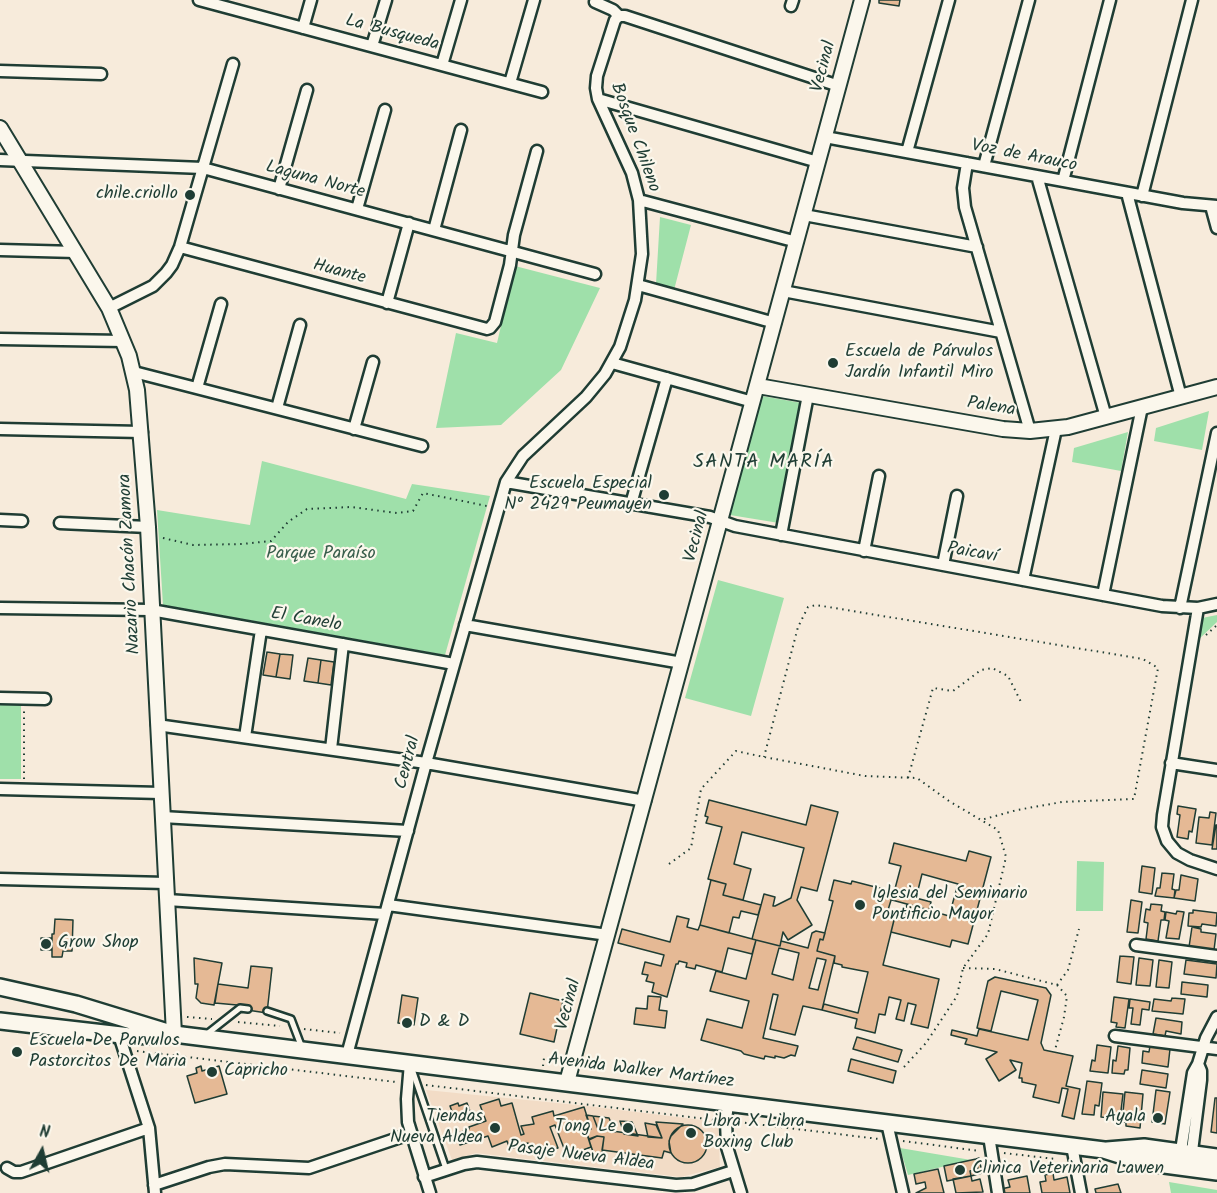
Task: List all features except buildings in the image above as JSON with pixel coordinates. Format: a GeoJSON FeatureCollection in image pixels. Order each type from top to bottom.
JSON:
{"type":"FeatureCollection","features":[{"type":"Feature","properties":{"kind":"main road","name":"Avenida Walker Martínez"},"geometry":{"type":"LineString","coordinates":[[0,987],[76,1004],[174,1034]]}},
{"type":"Feature","properties":{"kind":"main road","name":"Avenida Walker Martínez"},"geometry":{"type":"LineString","coordinates":[[0,1021],[121,1042],[142,1036],[174,1034],[303,1049],[1104,1150],[1142,1162],[1217,1157]]}},
{"type":"Feature","properties":{"kind":"main road","name":"Avenida Walker Martínez"},"geometry":{"type":"LineString","coordinates":[[1185,1160],[1217,1172]]}},
{"type":"Feature","properties":{"kind":"street","name":"La Busqueda"},"geometry":{"type":"LineString","coordinates":[[199,0],[236,5],[303,28],[542,92]]}},
{"type":"Feature","properties":{"kind":"street"},"geometry":{"type":"LineString","coordinates":[[303,28],[311,0]]}},
{"type":"Feature","properties":{"kind":"street"},"geometry":{"type":"LineString","coordinates":[[372,46],[386,0]]}},
{"type":"Feature","properties":{"kind":"street"},"geometry":{"type":"LineString","coordinates":[[442,65],[460,0]]}},
{"type":"Feature","properties":{"kind":"street"},"geometry":{"type":"LineString","coordinates":[[510,83],[534,0]]}},
{"type":"Feature","properties":{"kind":"street","name":"Vecinal"},"geometry":{"type":"LineString","coordinates":[[567,1082],[862,0]]}},
{"type":"Feature","properties":{"kind":"street"},"geometry":{"type":"LineString","coordinates":[[907,152],[949,0]]}},
{"type":"Feature","properties":{"kind":"street"},"geometry":{"type":"LineString","coordinates":[[984,166],[1029,0]]}},
{"type":"Feature","properties":{"kind":"street"},"geometry":{"type":"LineString","coordinates":[[1063,181],[1110,0]]}},
{"type":"Feature","properties":{"kind":"street"},"geometry":{"type":"LineString","coordinates":[[1142,196],[1192,0]]}},
{"type":"Feature","properties":{"kind":"street"},"geometry":{"type":"LineString","coordinates":[[595,2],[613,10],[619,16],[637,19],[839,86]]}},
{"type":"Feature","properties":{"kind":"street","name":"Bosque Chileno"},"geometry":{"type":"LineString","coordinates":[[506,482],[518,461],[586,397],[612,363],[627,331],[638,285],[642,246],[639,200],[632,173],[598,99],[596,88],[597,76],[615,20],[619,16]]}},
{"type":"Feature","properties":{"kind":"street"},"geometry":{"type":"LineString","coordinates":[[109,308],[146,290],[160,280],[172,265],[180,247],[233,64]]}},
{"type":"Feature","properties":{"kind":"street"},"geometry":{"type":"LineString","coordinates":[[0,71],[101,74]]}},
{"type":"Feature","properties":{"kind":"street"},"geometry":{"type":"LineString","coordinates":[[279,189],[308,90]]}},
{"type":"Feature","properties":{"kind":"street"},"geometry":{"type":"LineString","coordinates":[[598,99],[818,162]]}},
{"type":"Feature","properties":{"kind":"street"},"geometry":{"type":"LineString","coordinates":[[357,209],[385,110]]}},
{"type":"Feature","properties":{"kind":"street","name":"Nazario Chacón Zamora"},"geometry":{"type":"LineString","coordinates":[[0,128],[109,308],[124,341],[134,372],[142,432],[148,531],[174,1034]]}},
{"type":"Feature","properties":{"kind":"street"},"geometry":{"type":"LineString","coordinates":[[434,230],[462,130]]}},
{"type":"Feature","properties":{"kind":"street","name":"Voz de Arauco"},"geometry":{"type":"LineString","coordinates":[[825,137],[1142,196],[1214,206]]}},
{"type":"Feature","properties":{"kind":"street"},"geometry":{"type":"LineString","coordinates":[[512,251],[537,151]]}},
{"type":"Feature","properties":{"kind":"street","name":"Laguna Norte"},"geometry":{"type":"LineString","coordinates":[[0,160],[203,168],[596,274]]}},
{"type":"Feature","properties":{"kind":"street"},"geometry":{"type":"LineString","coordinates":[[967,163],[963,195],[1030,431]]}},
{"type":"Feature","properties":{"kind":"street"},"geometry":{"type":"LineString","coordinates":[[1037,176],[1106,417]]}},
{"type":"Feature","properties":{"kind":"street"},"geometry":{"type":"LineString","coordinates":[[1127,193],[1181,397]]}},
{"type":"Feature","properties":{"kind":"street"},"geometry":{"type":"LineString","coordinates":[[639,200],[797,242]]}},
{"type":"Feature","properties":{"kind":"street"},"geometry":{"type":"LineString","coordinates":[[1214,206],[1217,228]]}},
{"type":"Feature","properties":{"kind":"street"},"geometry":{"type":"LineString","coordinates":[[804,215],[977,247]]}},
{"type":"Feature","properties":{"kind":"street"},"geometry":{"type":"LineString","coordinates":[[387,303],[409,223]]}},
{"type":"Feature","properties":{"kind":"street","name":"Huante"},"geometry":{"type":"LineString","coordinates":[[180,247],[483,329],[490,328],[495,322],[512,251]]}},
{"type":"Feature","properties":{"kind":"street"},"geometry":{"type":"LineString","coordinates":[[0,250],[76,252]]}},
{"type":"Feature","properties":{"kind":"street"},"geometry":{"type":"LineString","coordinates":[[638,285],[775,323]]}},
{"type":"Feature","properties":{"kind":"street"},"geometry":{"type":"LineString","coordinates":[[783,291],[1001,332]]}},
{"type":"Feature","properties":{"kind":"street"},"geometry":{"type":"LineString","coordinates":[[197,388],[221,304]]}},
{"type":"Feature","properties":{"kind":"street"},"geometry":{"type":"LineString","coordinates":[[277,408],[300,325]]}},
{"type":"Feature","properties":{"kind":"street"},"geometry":{"type":"LineString","coordinates":[[0,339],[124,341]]}},
{"type":"Feature","properties":{"kind":"street"},"geometry":{"type":"LineString","coordinates":[[354,429],[373,362]]}},
{"type":"Feature","properties":{"kind":"street"},"geometry":{"type":"LineString","coordinates":[[612,363],[753,402]]}},
{"type":"Feature","properties":{"kind":"street"},"geometry":{"type":"LineString","coordinates":[[134,372],[422,446]]}},
{"type":"Feature","properties":{"kind":"street"},"geometry":{"type":"LineString","coordinates":[[632,504],[667,378]]}},
{"type":"Feature","properties":{"kind":"street","name":"Palena"},"geometry":{"type":"LineString","coordinates":[[758,386],[1003,429],[1030,431],[1056,429],[1217,387]]}},
{"type":"Feature","properties":{"kind":"street"},"geometry":{"type":"LineString","coordinates":[[781,535],[808,394]]}},
{"type":"Feature","properties":{"kind":"street"},"geometry":{"type":"LineString","coordinates":[[1103,595],[1142,407]]}},
{"type":"Feature","properties":{"kind":"street"},"geometry":{"type":"LineString","coordinates":[[0,429],[142,432]]}},
{"type":"Feature","properties":{"kind":"street"},"geometry":{"type":"LineString","coordinates":[[1023,580],[1056,429]]}},
{"type":"Feature","properties":{"kind":"street"},"geometry":{"type":"LineString","coordinates":[[1180,608],[1217,433]]}},
{"type":"Feature","properties":{"kind":"street"},"geometry":{"type":"LineString","coordinates":[[864,551],[879,476]]}},
{"type":"Feature","properties":{"kind":"street","name":"Paicaví"},"geometry":{"type":"LineString","coordinates":[[506,482],[710,517],[735,526],[1103,595],[1180,608],[1198,608],[1217,604]]}},
{"type":"Feature","properties":{"kind":"street","name":"Central"},"geometry":{"type":"LineString","coordinates":[[347,1055],[426,763],[506,482]]}},
{"type":"Feature","properties":{"kind":"street"},"geometry":{"type":"LineString","coordinates":[[944,565],[957,496]]}},
{"type":"Feature","properties":{"kind":"street"},"geometry":{"type":"LineString","coordinates":[[0,520],[22,521]]}},
{"type":"Feature","properties":{"kind":"street"},"geometry":{"type":"LineString","coordinates":[[60,524],[148,531]]}},
{"type":"Feature","properties":{"kind":"street","name":"El Canelo"},"geometry":{"type":"LineString","coordinates":[[0,608],[152,610],[454,663]]}},
{"type":"Feature","properties":{"kind":"street"},"geometry":{"type":"LineString","coordinates":[[1198,608],[1162,821],[1167,841],[1177,853],[1217,869]]}},
{"type":"Feature","properties":{"kind":"street"},"geometry":{"type":"LineString","coordinates":[[465,625],[682,663]]}},
{"type":"Feature","properties":{"kind":"street"},"geometry":{"type":"LineString","coordinates":[[245,737],[261,630]]}},
{"type":"Feature","properties":{"kind":"street"},"geometry":{"type":"LineString","coordinates":[[331,749],[343,644]]}},
{"type":"Feature","properties":{"kind":"street"},"geometry":{"type":"LineString","coordinates":[[0,698],[45,699]]}},
{"type":"Feature","properties":{"kind":"street"},"geometry":{"type":"LineString","coordinates":[[157,725],[426,763],[645,801]]}},
{"type":"Feature","properties":{"kind":"street"},"geometry":{"type":"LineString","coordinates":[[1171,763],[1217,770]]}},
{"type":"Feature","properties":{"kind":"street"},"geometry":{"type":"LineString","coordinates":[[0,789],[161,794]]}},
{"type":"Feature","properties":{"kind":"street"},"geometry":{"type":"LineString","coordinates":[[162,817],[408,831]]}},
{"type":"Feature","properties":{"kind":"street"},"geometry":{"type":"LineString","coordinates":[[0,879],[166,883]]}},
{"type":"Feature","properties":{"kind":"street"},"geometry":{"type":"LineString","coordinates":[[166,900],[386,910],[608,936]]}},
{"type":"Feature","properties":{"kind":"street"},"geometry":{"type":"LineString","coordinates":[[1136,945],[1217,956]]}},
{"type":"Feature","properties":{"kind":"street"},"geometry":{"type":"LineString","coordinates":[[1185,1160],[1202,1080],[1198,1064],[1217,1017]]}},
{"type":"Feature","properties":{"kind":"street"},"geometry":{"type":"LineString","coordinates":[[1115,1036],[1217,1049]]}},
{"type":"Feature","properties":{"kind":"street"},"geometry":{"type":"LineString","coordinates":[[121,1042],[149,1128],[154,1189],[209,1167],[225,1164],[296,1169],[315,1167],[410,1134]]}},
{"type":"Feature","properties":{"kind":"street"},"geometry":{"type":"LineString","coordinates":[[410,1063],[413,1084],[407,1110],[410,1134],[430,1193]]}},
{"type":"Feature","properties":{"kind":"street"},"geometry":{"type":"LineString","coordinates":[[728,1102],[726,1121],[728,1147],[741,1193]]}},
{"type":"Feature","properties":{"kind":"street"},"geometry":{"type":"LineString","coordinates":[[887,1123],[893,1140],[903,1193]]}},
{"type":"Feature","properties":{"kind":"street"},"geometry":{"type":"LineString","coordinates":[[7,1168],[14,1172],[21,1172],[149,1128]]}},
{"type":"Feature","properties":{"kind":"street"},"geometry":{"type":"LineString","coordinates":[[989,1136],[998,1193]]}},
{"type":"Feature","properties":{"kind":"street"},"geometry":{"type":"LineString","coordinates":[[1072,1146],[1081,1193]]}},
{"type":"Feature","properties":{"kind":"street","name":"Pasaje Nueva Aldea"},"geometry":{"type":"LineString","coordinates":[[424,1177],[470,1162],[485,1162],[647,1188],[684,1185],[734,1171]]}},
{"type":"Feature","properties":{"kind":"lane"},"geometry":{"type":"LineString","coordinates":[[204,1037],[240,1008],[248,1009]]}},
{"type":"Feature","properties":{"kind":"lane"},"geometry":{"type":"LineString","coordinates":[[267,1011],[291,1019],[303,1049]]}},
{"type":"Feature","properties":{"kind":"lane"},"geometry":{"type":"LineString","coordinates":[[413,1084],[446,1169]]}},
{"type":"Feature","properties":{"kind":"path"},"geometry":{"type":"LineString","coordinates":[[148,531],[193,545],[271,541],[288,522],[307,509],[351,507],[397,513],[413,511],[423,493],[498,508]]}},
{"type":"Feature","properties":{"kind":"path"},"geometry":{"type":"LineString","coordinates":[[764,757],[798,627],[808,607],[816,604],[1143,660],[1158,668],[1134,799],[1062,802],[1017,810],[981,820]]}},
{"type":"Feature","properties":{"kind":"path"},"geometry":{"type":"LineString","coordinates":[[1204,638],[1217,625]]}},
{"type":"Feature","properties":{"kind":"path"},"geometry":{"type":"LineString","coordinates":[[908,778],[933,688],[953,691],[981,670],[992,668],[1008,676],[1021,702]]}},
{"type":"Feature","properties":{"kind":"path"},"geometry":{"type":"LineString","coordinates":[[24,698],[24,790]]}},
{"type":"Feature","properties":{"kind":"path"},"geometry":{"type":"LineString","coordinates":[[669,864],[691,848],[702,789],[736,751],[865,776],[917,778],[998,831],[1006,857],[988,934],[963,968],[957,996],[927,1043],[904,1067]]}},
{"type":"Feature","properties":{"kind":"path"},"geometry":{"type":"LineString","coordinates":[[1057,985],[1068,970],[1079,929]]}},
{"type":"Feature","properties":{"kind":"path"},"geometry":{"type":"LineString","coordinates":[[963,968],[995,969],[1057,985],[1067,996],[1065,1017],[1055,1050]]}},
{"type":"Feature","properties":{"kind":"path"},"geometry":{"type":"LineString","coordinates":[[121,1042],[413,1084],[1076,1162]]}},
{"type":"Feature","properties":{"kind":"shaded area"},"geometry":{"type":"Polygon","coordinates":[[[426,1090],[718,1122],[720,1167],[681,1177],[476,1153],[452,1160],[426,1090]]]}},
{"type":"Feature","properties":{"kind":"green space"},"geometry":{"type":"Polygon","coordinates":[[[660,217],[691,225],[674,290],[656,284],[660,217]]]}},
{"type":"Feature","properties":{"kind":"green space"},"geometry":{"type":"Polygon","coordinates":[[[515,266],[600,288],[561,370],[501,425],[436,428],[456,333],[497,343],[515,266]]]}},
{"type":"Feature","properties":{"kind":"green space"},"geometry":{"type":"Polygon","coordinates":[[[762,396],[802,403],[779,523],[730,515],[762,396]]]}},
{"type":"Feature","properties":{"kind":"green space"},"geometry":{"type":"Polygon","coordinates":[[[1209,411],[1202,450],[1154,441],[1156,428],[1209,411]]]}},
{"type":"Feature","properties":{"kind":"green space"},"geometry":{"type":"Polygon","coordinates":[[[1128,432],[1121,471],[1072,462],[1074,448],[1128,432]]]}},
{"type":"Feature","properties":{"kind":"green space","name":"Parque Paraíso"},"geometry":{"type":"Polygon","coordinates":[[[262,461],[406,499],[412,484],[490,496],[445,655],[163,605],[157,510],[250,525],[262,461]]]}},
{"type":"Feature","properties":{"kind":"green space"},"geometry":{"type":"Polygon","coordinates":[[[718,580],[784,598],[751,716],[685,698],[718,580]]]}},
{"type":"Feature","properties":{"kind":"green space"},"geometry":{"type":"Polygon","coordinates":[[[1217,615],[1217,622],[1197,641],[1202,618],[1217,615]]]}},
{"type":"Feature","properties":{"kind":"green space"},"geometry":{"type":"Polygon","coordinates":[[[0,703],[21,703],[21,779],[0,779],[0,703]]]}},
{"type":"Feature","properties":{"kind":"green space"},"geometry":{"type":"Polygon","coordinates":[[[1077,861],[1104,862],[1103,911],[1076,911],[1077,861]]]}},
{"type":"Feature","properties":{"kind":"green space"},"geometry":{"type":"Polygon","coordinates":[[[900,1148],[971,1160],[908,1175],[900,1148]]]}},
{"type":"Feature","properties":{"kind":"green space"},"geometry":{"type":"Polygon","coordinates":[[[1169,1182],[1217,1190],[1217,1193],[1171,1193],[1169,1182]]]}},
{"type":"Feature","properties":{"kind":"place","name":"chile.criollo"},"geometry":{"type":"Point","coordinates":[190,195]}},
{"type":"Feature","properties":{"kind":"place","name":"Escuela de Párvulos Jardín Infantil Miro"},"geometry":{"type":"Point","coordinates":[833,363]}},
{"type":"Feature","properties":{"kind":"place","name":"Escuela Especial N° 2429 Peumayen"},"geometry":{"type":"Point","coordinates":[664,495]}},
{"type":"Feature","properties":{"kind":"place","name":"Iglesia del Seminario Pontificio Mayor"},"geometry":{"type":"Point","coordinates":[860,905]}},
{"type":"Feature","properties":{"kind":"place","name":"Grow Shop"},"geometry":{"type":"Point","coordinates":[46,944]}},
{"type":"Feature","properties":{"kind":"place","name":"D & D"},"geometry":{"type":"Point","coordinates":[407,1023]}},
{"type":"Feature","properties":{"kind":"place","name":"Escuela De Parvulos Pastorcitos De Maria"},"geometry":{"type":"Point","coordinates":[17,1052]}},
{"type":"Feature","properties":{"kind":"place","name":"Capricho"},"geometry":{"type":"Point","coordinates":[212,1072]}},
{"type":"Feature","properties":{"kind":"place","name":"Ayala"},"geometry":{"type":"Point","coordinates":[1158,1118]}},
{"type":"Feature","properties":{"kind":"place","name":"Tiendas Nueva Aldea"},"geometry":{"type":"Point","coordinates":[495,1128]}},
{"type":"Feature","properties":{"kind":"place","name":"Tong Le"},"geometry":{"type":"Point","coordinates":[628,1128]}},
{"type":"Feature","properties":{"kind":"place","name":"Libra X Libra Boxing Club"},"geometry":{"type":"Point","coordinates":[691,1133]}},
{"type":"Feature","properties":{"kind":"place","name":"Clinica Veterinaria Lawen"},"geometry":{"type":"Point","coordinates":[960,1170]}},
{"type":"Feature","properties":{"kind":"district","name":"SANTA MARÍA"},"geometry":{"type":"Point","coordinates":[764,464]}}]}
